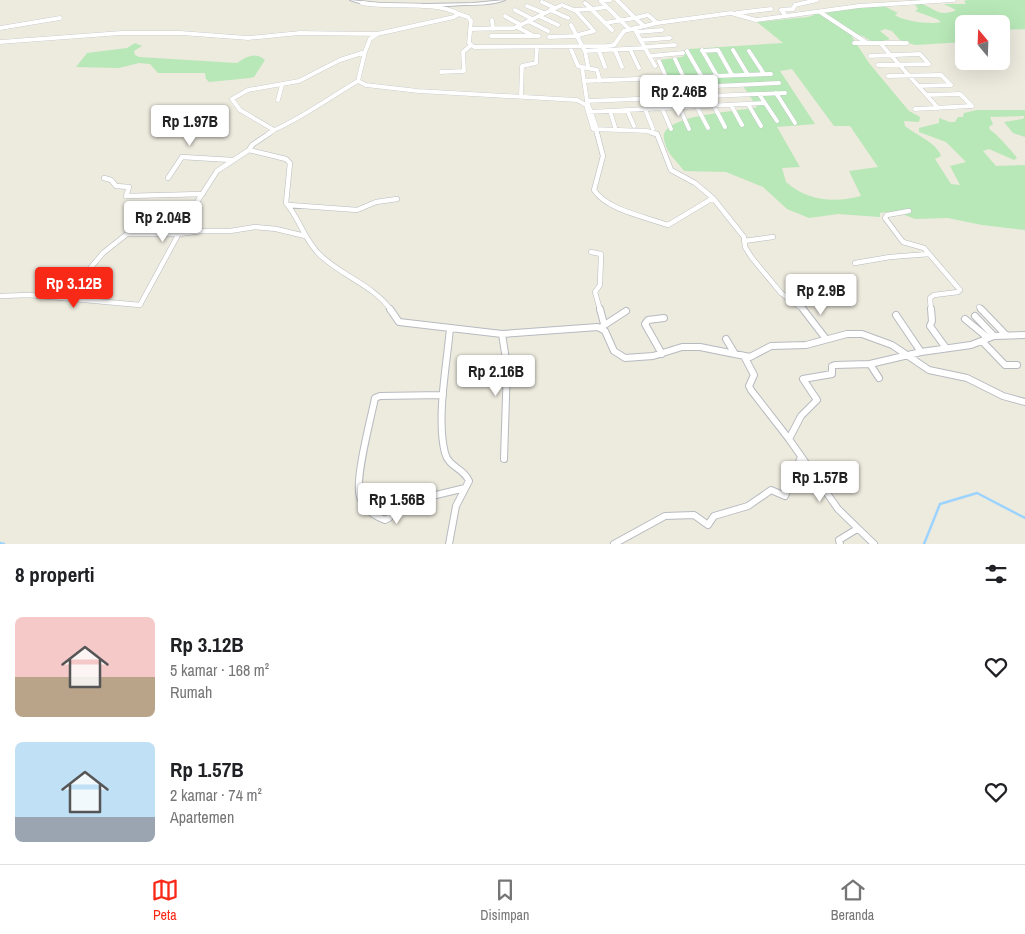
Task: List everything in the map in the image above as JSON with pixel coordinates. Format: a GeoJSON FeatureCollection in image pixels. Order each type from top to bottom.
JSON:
{"type":"FeatureCollection","features":[{"type":"Feature","properties":{"kind":"street"},"geometry":{"type":"LineString","coordinates":[[352,0],[394,8],[448,9],[470,19],[470,46]]}},
{"type":"Feature","properties":{"kind":"street"},"geometry":{"type":"LineString","coordinates":[[362,3],[473,4],[503,0]]}},
{"type":"Feature","properties":{"kind":"street"},"geometry":{"type":"LineString","coordinates":[[601,1],[610,0]]}},
{"type":"Feature","properties":{"kind":"street"},"geometry":{"type":"LineString","coordinates":[[617,0],[644,26]]}},
{"type":"Feature","properties":{"kind":"street"},"geometry":{"type":"LineString","coordinates":[[786,16],[781,10],[793,9],[795,5],[817,0]]}},
{"type":"Feature","properties":{"kind":"street"},"geometry":{"type":"LineString","coordinates":[[737,14],[753,20],[866,5],[954,0]]}},
{"type":"Feature","properties":{"kind":"street"},"geometry":{"type":"LineString","coordinates":[[601,1],[629,29]]}},
{"type":"Feature","properties":{"kind":"street"},"geometry":{"type":"LineString","coordinates":[[542,2],[555,8]]}},
{"type":"Feature","properties":{"kind":"street"},"geometry":{"type":"LineString","coordinates":[[586,3],[612,30]]}},
{"type":"Feature","properties":{"kind":"street"},"geometry":{"type":"LineString","coordinates":[[514,28],[562,5],[576,11],[607,7]]}},
{"type":"Feature","properties":{"kind":"street"},"geometry":{"type":"LineString","coordinates":[[549,37],[561,35],[578,36],[594,31],[572,5]]}},
{"type":"Feature","properties":{"kind":"street"},"geometry":{"type":"LineString","coordinates":[[527,6],[544,13]]}},
{"type":"Feature","properties":{"kind":"street"},"geometry":{"type":"LineString","coordinates":[[441,72],[464,71],[463,52],[470,46],[582,47],[614,45],[622,34],[629,29],[657,23],[737,14],[744,10],[771,8]]}},
{"type":"Feature","properties":{"kind":"street"},"geometry":{"type":"LineString","coordinates":[[515,10],[548,32]]}},
{"type":"Feature","properties":{"kind":"street"},"geometry":{"type":"LineString","coordinates":[[550,10],[568,18]]}},
{"type":"Feature","properties":{"kind":"street"},"geometry":{"type":"LineString","coordinates":[[820,12],[867,43]]}},
{"type":"Feature","properties":{"kind":"street"},"geometry":{"type":"LineString","coordinates":[[0,42],[122,33],[182,33],[248,38],[300,33],[377,34],[454,17],[459,14]]}},
{"type":"Feature","properties":{"kind":"street"},"geometry":{"type":"LineString","coordinates":[[605,23],[648,15],[657,23]]}},
{"type":"Feature","properties":{"kind":"street"},"geometry":{"type":"LineString","coordinates":[[539,16],[558,25]]}},
{"type":"Feature","properties":{"kind":"street"},"geometry":{"type":"LineString","coordinates":[[0,28],[60,18]]}},
{"type":"Feature","properties":{"kind":"street"},"geometry":{"type":"LineString","coordinates":[[512,47],[514,28],[507,18],[521,25]]}},
{"type":"Feature","properties":{"kind":"street"},"geometry":{"type":"LineString","coordinates":[[492,20],[493,28]]}},
{"type":"Feature","properties":{"kind":"street"},"geometry":{"type":"LineString","coordinates":[[571,24],[585,52],[588,66]]}},
{"type":"Feature","properties":{"kind":"street"},"geometry":{"type":"LineString","coordinates":[[470,29],[514,28],[533,36]]}},
{"type":"Feature","properties":{"kind":"street"},"geometry":{"type":"LineString","coordinates":[[634,28],[655,66]]}},
{"type":"Feature","properties":{"kind":"street"},"geometry":{"type":"LineString","coordinates":[[637,32],[662,30]]}},
{"type":"Feature","properties":{"kind":"street"},"geometry":{"type":"LineString","coordinates":[[0,296],[26,295],[140,304],[217,171],[249,150],[252,145],[274,130],[297,120],[312,108],[358,80],[370,39],[377,34]]}},
{"type":"Feature","properties":{"kind":"street"},"geometry":{"type":"LineString","coordinates":[[491,36],[539,36]]}},
{"type":"Feature","properties":{"kind":"street"},"geometry":{"type":"LineString","coordinates":[[642,40],[670,38]]}},
{"type":"Feature","properties":{"kind":"street"},"geometry":{"type":"LineString","coordinates":[[854,43],[907,43]]}},
{"type":"Feature","properties":{"kind":"street"},"geometry":{"type":"LineString","coordinates":[[880,43],[938,108]]}},
{"type":"Feature","properties":{"kind":"street"},"geometry":{"type":"LineString","coordinates":[[585,52],[675,45]]}},
{"type":"Feature","properties":{"kind":"street"},"geometry":{"type":"LineString","coordinates":[[521,95],[522,66],[536,63],[537,47]]}},
{"type":"Feature","properties":{"kind":"street"},"geometry":{"type":"LineString","coordinates":[[570,47],[578,66],[597,70],[600,81]]}},
{"type":"Feature","properties":{"kind":"street"},"geometry":{"type":"LineString","coordinates":[[630,49],[639,68]]}},
{"type":"Feature","properties":{"kind":"street"},"geometry":{"type":"LineString","coordinates":[[615,50],[622,67]]}},
{"type":"Feature","properties":{"kind":"street"},"geometry":{"type":"LineString","coordinates":[[717,76],[702,50],[718,50],[732,76]]}},
{"type":"Feature","properties":{"kind":"street"},"geometry":{"type":"LineString","coordinates":[[734,50],[748,75]]}},
{"type":"Feature","properties":{"kind":"street"},"geometry":{"type":"LineString","coordinates":[[600,51],[605,67]]}},
{"type":"Feature","properties":{"kind":"street"},"geometry":{"type":"LineString","coordinates":[[749,51],[764,74]]}},
{"type":"Feature","properties":{"kind":"street"},"geometry":{"type":"LineString","coordinates":[[274,130],[268,124],[239,110],[232,99],[242,92],[299,81],[340,60],[365,52]]}},
{"type":"Feature","properties":{"kind":"street"},"geometry":{"type":"LineString","coordinates":[[650,56],[685,52],[702,77]]}},
{"type":"Feature","properties":{"kind":"street"},"geometry":{"type":"LineString","coordinates":[[870,56],[920,54],[929,64],[878,65]]}},
{"type":"Feature","properties":{"kind":"street"},"geometry":{"type":"LineString","coordinates":[[675,59],[684,78]]}},
{"type":"Feature","properties":{"kind":"street"},"geometry":{"type":"LineString","coordinates":[[659,60],[689,129]]}},
{"type":"Feature","properties":{"kind":"street"},"geometry":{"type":"LineString","coordinates":[[582,67],[591,126],[596,128],[647,131],[657,134],[671,170],[695,183],[713,198],[744,237],[748,253],[781,293],[800,306],[826,339]]}},
{"type":"Feature","properties":{"kind":"street"},"geometry":{"type":"LineString","coordinates":[[584,81],[771,74]]}},
{"type":"Feature","properties":{"kind":"street"},"geometry":{"type":"LineString","coordinates":[[888,76],[941,75],[951,85],[919,86]]}},
{"type":"Feature","properties":{"kind":"street"},"geometry":{"type":"LineString","coordinates":[[358,80],[366,85],[421,93],[521,95],[577,100],[585,103],[590,112]]}},
{"type":"Feature","properties":{"kind":"street"},"geometry":{"type":"LineString","coordinates":[[672,88],[779,83]]}},
{"type":"Feature","properties":{"kind":"street"},"geometry":{"type":"LineString","coordinates":[[278,100],[282,85]]}},
{"type":"Feature","properties":{"kind":"street"},"geometry":{"type":"LineString","coordinates":[[588,101],[785,92]]}},
{"type":"Feature","properties":{"kind":"street"},"geometry":{"type":"LineString","coordinates":[[776,93],[795,123]]}},
{"type":"Feature","properties":{"kind":"street"},"geometry":{"type":"LineString","coordinates":[[759,94],[776,121]]}},
{"type":"Feature","properties":{"kind":"street"},"geometry":{"type":"LineString","coordinates":[[915,109],[972,106],[960,94],[927,95]]}},
{"type":"Feature","properties":{"kind":"street"},"geometry":{"type":"LineString","coordinates":[[590,112],[765,103]]}},
{"type":"Feature","properties":{"kind":"street"},"geometry":{"type":"LineString","coordinates":[[748,104],[761,126]]}},
{"type":"Feature","properties":{"kind":"street"},"geometry":{"type":"LineString","coordinates":[[731,105],[742,125]]}},
{"type":"Feature","properties":{"kind":"street"},"geometry":{"type":"LineString","coordinates":[[698,106],[708,128]]}},
{"type":"Feature","properties":{"kind":"street"},"geometry":{"type":"LineString","coordinates":[[714,106],[725,127]]}},
{"type":"Feature","properties":{"kind":"street"},"geometry":{"type":"LineString","coordinates":[[662,108],[671,129]]}},
{"type":"Feature","properties":{"kind":"street"},"geometry":{"type":"LineString","coordinates":[[645,109],[653,129]]}},
{"type":"Feature","properties":{"kind":"street"},"geometry":{"type":"LineString","coordinates":[[610,110],[616,127]]}},
{"type":"Feature","properties":{"kind":"street"},"geometry":{"type":"LineString","coordinates":[[627,110],[634,126]]}},
{"type":"Feature","properties":{"kind":"street"},"geometry":{"type":"LineString","coordinates":[[596,128],[603,156],[594,190],[600,198],[632,214],[668,225],[713,198]]}},
{"type":"Feature","properties":{"kind":"street"},"geometry":{"type":"LineString","coordinates":[[249,150],[286,160],[290,163],[285,200],[294,210],[305,236],[316,251],[354,281],[374,292],[384,301],[399,322],[502,334],[603,326],[626,311]]}},
{"type":"Feature","properties":{"kind":"street"},"geometry":{"type":"LineString","coordinates":[[168,178],[182,157],[232,160]]}},
{"type":"Feature","properties":{"kind":"street"},"geometry":{"type":"LineString","coordinates":[[104,178],[111,180],[116,186],[129,187],[126,196],[203,194]]}},
{"type":"Feature","properties":{"kind":"street"},"geometry":{"type":"LineString","coordinates":[[288,205],[357,210],[362,206],[375,204],[383,199],[397,199]]}},
{"type":"Feature","properties":{"kind":"street"},"geometry":{"type":"LineString","coordinates":[[909,211],[887,215],[885,218],[903,242],[919,245],[960,290],[958,292],[934,295],[930,298],[932,321],[930,326],[946,348]]}},
{"type":"Feature","properties":{"kind":"street"},"geometry":{"type":"LineString","coordinates":[[65,298],[96,262],[124,235],[130,233],[179,234],[202,231],[230,231],[255,227],[276,229],[305,236]]}},
{"type":"Feature","properties":{"kind":"street"},"geometry":{"type":"LineString","coordinates":[[744,241],[773,237]]}},
{"type":"Feature","properties":{"kind":"street"},"geometry":{"type":"LineString","coordinates":[[591,252],[601,254],[600,286],[595,292],[603,326],[614,351],[620,357],[630,358],[662,354],[682,347],[700,347],[744,356],[754,356],[771,346],[806,345],[847,334],[862,334],[873,336],[934,372],[967,378],[1003,396],[1025,402]]}},
{"type":"Feature","properties":{"kind":"street"},"geometry":{"type":"LineString","coordinates":[[855,263],[890,257],[929,254]]}},
{"type":"Feature","properties":{"kind":"street"},"geometry":{"type":"LineString","coordinates":[[980,307],[1006,335]]}},
{"type":"Feature","properties":{"kind":"street"},"geometry":{"type":"LineString","coordinates":[[896,316],[921,352]]}},
{"type":"Feature","properties":{"kind":"street"},"geometry":{"type":"LineString","coordinates":[[975,316],[1005,365],[1017,365]]}},
{"type":"Feature","properties":{"kind":"street"},"geometry":{"type":"LineString","coordinates":[[662,354],[645,324],[648,320],[664,318]]}},
{"type":"Feature","properties":{"kind":"street"},"geometry":{"type":"LineString","coordinates":[[965,319],[988,338]]}},
{"type":"Feature","properties":{"kind":"street"},"geometry":{"type":"LineString","coordinates":[[450,328],[442,424],[446,456],[450,463],[468,475],[469,483],[456,506],[450,544]]}},
{"type":"Feature","properties":{"kind":"street"},"geometry":{"type":"LineString","coordinates":[[502,334],[507,366],[504,459]]}},
{"type":"Feature","properties":{"kind":"street"},"geometry":{"type":"LineString","coordinates":[[789,439],[801,416],[817,400],[803,379],[832,374],[832,366],[870,364],[921,352],[971,345],[988,338],[1006,335],[1025,335]]}},
{"type":"Feature","properties":{"kind":"street"},"geometry":{"type":"LineString","coordinates":[[726,339],[735,354]]}},
{"type":"Feature","properties":{"kind":"street"},"geometry":{"type":"LineString","coordinates":[[744,356],[754,375],[749,388],[789,439],[838,509],[874,544]]}},
{"type":"Feature","properties":{"kind":"street"},"geometry":{"type":"LineString","coordinates":[[870,364],[879,378]]}},
{"type":"Feature","properties":{"kind":"street"},"geometry":{"type":"LineString","coordinates":[[444,396],[380,396],[375,398],[358,485],[359,498],[371,512],[384,520],[389,518],[399,504],[466,488]]}},
{"type":"Feature","properties":{"kind":"street"},"geometry":{"type":"LineString","coordinates":[[614,544],[664,516],[694,515],[708,525],[714,516],[748,506],[771,490],[785,496],[802,457]]}},
{"type":"Feature","properties":{"kind":"street"},"geometry":{"type":"LineString","coordinates":[[840,544],[839,540],[841,537],[857,529]]}},
{"type":"Feature","properties":{"kind":"green space"},"geometry":{"type":"Polygon","coordinates":[[[967,0],[1025,0],[1025,29],[1010,30],[1010,15],[955,15],[955,43],[915,45],[900,40],[892,31],[885,29],[880,31],[890,39],[872,41],[860,35],[852,37],[869,63],[909,111],[920,117],[919,122],[904,121],[905,126],[931,143],[939,151],[941,156],[935,159],[951,184],[960,185],[950,166],[966,162],[946,142],[919,132],[919,128],[939,123],[939,118],[955,122],[958,117],[963,117],[964,113],[977,110],[1025,110],[1025,137],[1013,133],[1004,122],[1022,119],[1024,116],[990,117],[993,124],[989,127],[990,130],[1017,158],[1014,160],[989,149],[983,151],[996,166],[1025,165],[1025,230],[982,225],[948,218],[915,219],[895,211],[880,213],[880,217],[838,214],[809,218],[787,209],[763,187],[726,172],[684,171],[665,144],[666,131],[674,124],[702,115],[757,107],[741,83],[693,86],[666,80],[660,60],[682,57],[685,50],[689,49],[783,43],[757,22],[808,17],[814,15],[816,11],[840,7],[884,6],[898,13],[895,15],[910,21],[936,23],[941,22],[915,11],[918,9],[914,3],[920,3],[943,13],[956,10],[944,4],[966,4],[964,1],[967,0]],[[792,69],[780,71],[815,124],[777,127],[800,167],[782,168],[786,182],[803,193],[822,199],[831,200],[861,196],[849,171],[878,167],[850,126],[834,126],[792,69]]]}},
{"type":"Feature","properties":{"kind":"green space"},"geometry":{"type":"Polygon","coordinates":[[[135,43],[142,46],[134,51],[135,55],[139,57],[237,63],[254,55],[265,60],[254,77],[209,82],[206,79],[205,73],[158,73],[150,64],[139,63],[119,68],[76,67],[87,53],[127,48],[135,43]]]}},
{"type":"Feature","properties":{"kind":"waterway"},"geometry":{"type":"LineString","coordinates":[[924,544],[940,504],[977,493],[1025,518]]}},
{"type":"Feature","properties":{"kind":"waterway"},"geometry":{"type":"LineString","coordinates":[[0,543],[4,544]]}}]}
